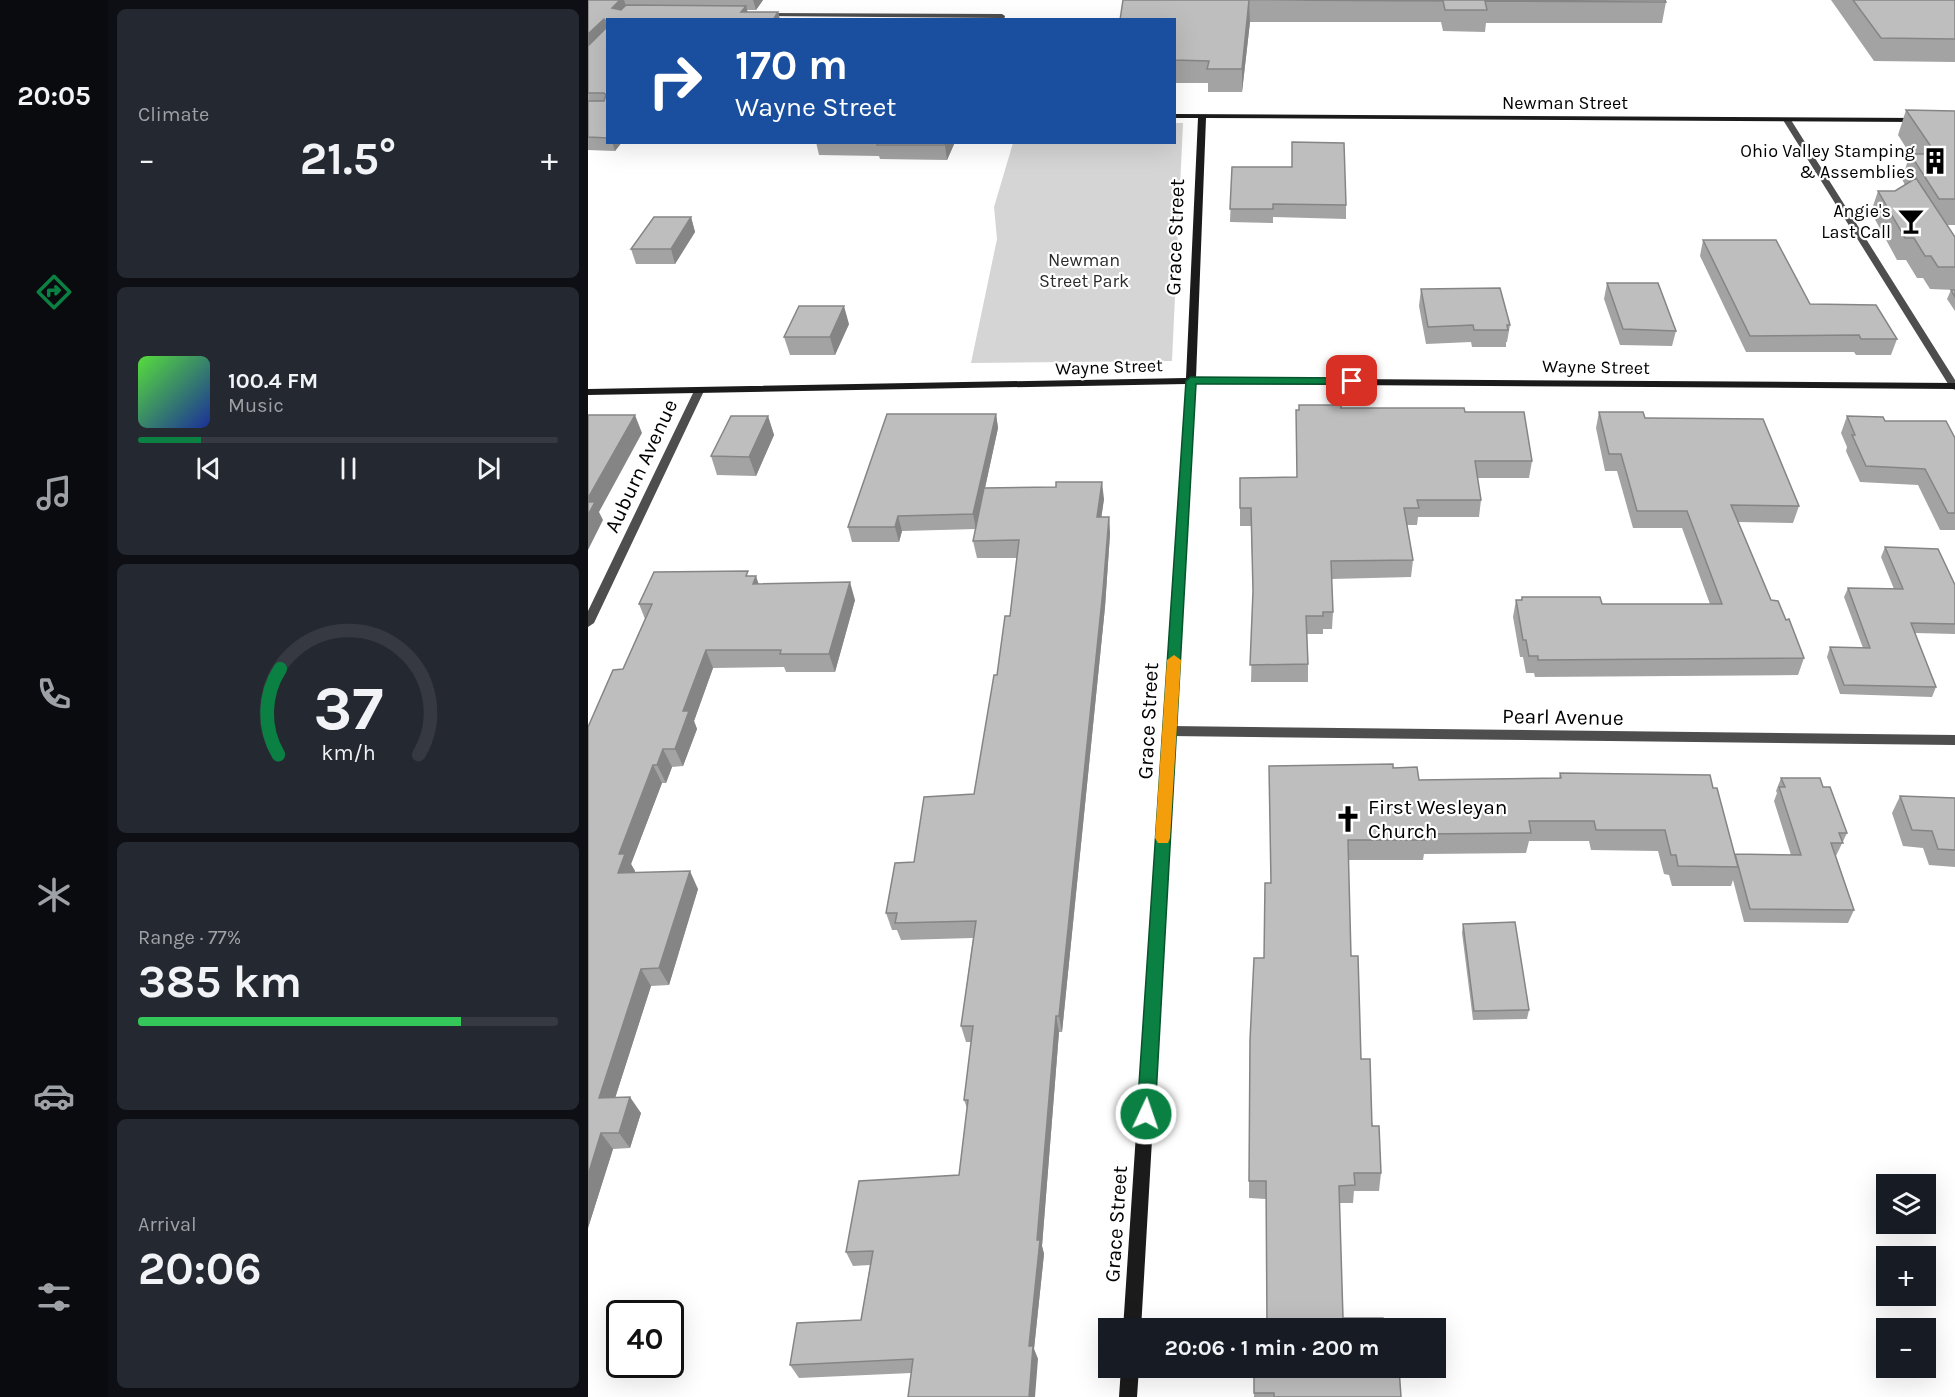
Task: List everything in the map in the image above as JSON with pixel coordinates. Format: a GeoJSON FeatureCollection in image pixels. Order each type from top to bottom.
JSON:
{"type":"FeatureCollection","features":[{"type":"Feature","properties":{"kind":"street"},"geometry":{"type":"LineString","coordinates":[[756,14],[1001,18]]}},
{"type":"Feature","properties":{"kind":"street","name":"Newman Street"},"geometry":{"type":"LineString","coordinates":[[1176,116],[1921,120]]}},
{"type":"Feature","properties":{"kind":"street","name":"Grace Street"},"geometry":{"type":"LineString","coordinates":[[1133,1318],[1191,381],[1202,116]]}},
{"type":"Feature","properties":{"kind":"street"},"geometry":{"type":"LineString","coordinates":[[1787,120],[1955,387]]}},
{"type":"Feature","properties":{"kind":"street","name":"Wayne Street"},"geometry":{"type":"LineString","coordinates":[[588,392],[1191,381],[1955,387]]}},
{"type":"Feature","properties":{"kind":"street","name":"Auburn Avenue"},"geometry":{"type":"LineString","coordinates":[[588,623],[699,391]]}},
{"type":"Feature","properties":{"kind":"street","name":"Pearl Avenue"},"geometry":{"type":"LineString","coordinates":[[1170,731],[1955,740]]}},
{"type":"Feature","properties":{"kind":"street"},"geometry":{"type":"LineString","coordinates":[[1128,1397],[1129,1378]]}},
{"type":"Feature","properties":{"kind":"green space","name":"Newman Street Park"},"geometry":{"type":"Polygon","coordinates":[[[1176,123],[1183,123],[1172,361],[971,363],[997,239],[994,207],[1013,144],[1176,144],[1176,123]]]}},
{"type":"Feature","properties":{"kind":"building"},"geometry":{"type":"Polygon","coordinates":[[[588,0],[620,0],[612,8],[621,10],[626,5],[746,6],[741,12],[778,12],[774,18],[606,18],[606,21],[604,19],[588,34],[588,0]]]}},
{"type":"Feature","properties":{"kind":"building"},"geometry":{"type":"Polygon","coordinates":[[[1123,0],[1249,0],[1242,69],[1207,69],[1209,61],[1176,60],[1176,18],[1120,18],[1123,0]]]}},
{"type":"Feature","properties":{"kind":"building"},"geometry":{"type":"Polygon","coordinates":[[[1249,0],[1665,0],[1666,2],[1485,1],[1487,10],[1445,10],[1443,1],[1249,0]]]}},
{"type":"Feature","properties":{"kind":"building"},"geometry":{"type":"Polygon","coordinates":[[[1853,0],[1955,0],[1955,39],[1881,38],[1853,0]]]}},
{"type":"Feature","properties":{"kind":"building"},"geometry":{"type":"Polygon","coordinates":[[[606,28],[606,95],[588,93],[588,46],[606,28]]]}},
{"type":"Feature","properties":{"kind":"building"},"geometry":{"type":"Polygon","coordinates":[[[606,95],[606,138],[588,137],[588,101],[604,101],[606,95]]]}},
{"type":"Feature","properties":{"kind":"building"},"geometry":{"type":"Polygon","coordinates":[[[1906,110],[1955,111],[1955,199],[1939,199],[1910,154],[1936,154],[1906,110]]]}},
{"type":"Feature","properties":{"kind":"building"},"geometry":{"type":"Polygon","coordinates":[[[1292,142],[1344,143],[1346,205],[1273,204],[1273,209],[1230,209],[1232,167],[1292,167],[1292,142]]]}},
{"type":"Feature","properties":{"kind":"building"},"geometry":{"type":"Polygon","coordinates":[[[877,144],[945,144],[945,145],[877,144]]]}},
{"type":"Feature","properties":{"kind":"building"},"geometry":{"type":"Polygon","coordinates":[[[1916,178],[1955,237],[1955,267],[1938,267],[1931,256],[1925,256],[1914,238],[1905,238],[1878,191],[1895,191],[1916,178]]]}},
{"type":"Feature","properties":{"kind":"building"},"geometry":{"type":"Polygon","coordinates":[[[654,217],[691,217],[671,249],[631,249],[654,217]]]}},
{"type":"Feature","properties":{"kind":"building"},"geometry":{"type":"Polygon","coordinates":[[[1703,240],[1776,240],[1810,304],[1876,305],[1897,339],[1861,339],[1859,335],[1750,336],[1703,240]]]}},
{"type":"Feature","properties":{"kind":"building"},"geometry":{"type":"Polygon","coordinates":[[[1607,283],[1658,283],[1676,331],[1623,329],[1607,283]]]}},
{"type":"Feature","properties":{"kind":"building"},"geometry":{"type":"Polygon","coordinates":[[[1500,288],[1510,325],[1507,325],[1508,330],[1474,330],[1473,325],[1428,327],[1421,289],[1500,288]]]}},
{"type":"Feature","properties":{"kind":"building"},"geometry":{"type":"Polygon","coordinates":[[[799,306],[844,306],[830,337],[784,337],[799,306]]]}},
{"type":"Feature","properties":{"kind":"building"},"geometry":{"type":"Polygon","coordinates":[[[1299,405],[1341,405],[1341,408],[1464,408],[1465,412],[1524,412],[1532,461],[1475,461],[1481,500],[1417,500],[1419,508],[1404,508],[1413,560],[1331,561],[1333,612],[1323,612],[1323,616],[1306,616],[1308,664],[1250,665],[1253,591],[1251,508],[1240,508],[1240,478],[1297,477],[1296,410],[1299,410],[1299,405]]]}},
{"type":"Feature","properties":{"kind":"building"},"geometry":{"type":"Polygon","coordinates":[[[1599,412],[1643,412],[1645,418],[1763,419],[1799,506],[1731,505],[1771,600],[1778,601],[1786,620],[1789,619],[1804,658],[1538,660],[1538,656],[1529,656],[1526,640],[1523,640],[1516,600],[1522,600],[1522,597],[1600,597],[1602,604],[1722,604],[1687,511],[1637,511],[1621,454],[1609,454],[1599,412]]]}},
{"type":"Feature","properties":{"kind":"building"},"geometry":{"type":"Polygon","coordinates":[[[887,414],[996,414],[973,514],[898,516],[895,527],[848,527],[887,414]]]}},
{"type":"Feature","properties":{"kind":"building"},"geometry":{"type":"Polygon","coordinates":[[[588,415],[635,415],[588,498],[588,415]]]}},
{"type":"Feature","properties":{"kind":"building"},"geometry":{"type":"Polygon","coordinates":[[[731,416],[768,416],[749,457],[711,456],[731,416]]]}},
{"type":"Feature","properties":{"kind":"building"},"geometry":{"type":"Polygon","coordinates":[[[1847,416],[1883,417],[1885,421],[1946,421],[1955,438],[1955,513],[1948,513],[1925,469],[1866,466],[1852,435],[1855,435],[1847,416]]]}},
{"type":"Feature","properties":{"kind":"building"},"geometry":{"type":"Polygon","coordinates":[[[1056,482],[1102,482],[1097,517],[1109,517],[1059,1016],[1056,1016],[1037,1240],[1040,1240],[1029,1346],[1033,1346],[1029,1397],[908,1397],[913,1359],[790,1365],[797,1323],[861,1320],[873,1251],[846,1252],[859,1181],[959,1175],[968,1100],[964,1100],[973,1026],[961,1026],[976,921],[895,923],[897,913],[886,913],[895,863],[914,862],[924,797],[974,794],[994,675],[997,675],[1005,616],[1010,616],[1019,540],[973,541],[984,488],[1056,487],[1056,482]]]}},
{"type":"Feature","properties":{"kind":"building"},"geometry":{"type":"Polygon","coordinates":[[[588,502],[595,502],[588,515],[588,502]]]}},
{"type":"Feature","properties":{"kind":"building"},"geometry":{"type":"Polygon","coordinates":[[[1885,547],[1938,549],[1955,585],[1955,624],[1911,623],[1936,687],[1844,685],[1830,647],[1870,648],[1848,588],[1903,589],[1885,547]]]}},
{"type":"Feature","properties":{"kind":"building"},"geometry":{"type":"Polygon","coordinates":[[[748,571],[746,576],[756,576],[753,584],[850,582],[829,654],[780,654],[781,650],[706,650],[683,711],[689,711],[675,749],[663,749],[657,765],[653,765],[619,854],[625,854],[618,873],[690,871],[659,968],[641,969],[599,1098],[630,1097],[619,1133],[601,1133],[588,1175],[588,727],[613,670],[623,669],[652,604],[639,604],[654,572],[748,571]]]}},
{"type":"Feature","properties":{"kind":"building"},"geometry":{"type":"Polygon","coordinates":[[[1393,764],[1393,768],[1417,767],[1419,780],[1561,778],[1560,773],[1710,775],[1713,788],[1717,788],[1738,867],[1678,866],[1676,855],[1671,855],[1665,830],[1596,830],[1594,821],[1529,821],[1531,833],[1425,834],[1425,840],[1348,840],[1351,956],[1358,956],[1361,1059],[1370,1059],[1372,1126],[1379,1126],[1381,1173],[1354,1173],[1355,1185],[1339,1186],[1343,1318],[1267,1318],[1266,1181],[1249,1181],[1250,1040],[1254,958],[1264,958],[1265,883],[1271,883],[1269,766],[1393,764]]]}},
{"type":"Feature","properties":{"kind":"building"},"geometry":{"type":"Polygon","coordinates":[[[1781,778],[1820,778],[1823,787],[1830,787],[1847,833],[1839,833],[1843,843],[1831,843],[1854,910],[1750,909],[1735,854],[1801,855],[1779,787],[1785,787],[1781,778]]]}},
{"type":"Feature","properties":{"kind":"building"},"geometry":{"type":"Polygon","coordinates":[[[1900,796],[1955,798],[1955,850],[1938,849],[1932,831],[1912,830],[1900,796]]]}},
{"type":"Feature","properties":{"kind":"building"},"geometry":{"type":"Polygon","coordinates":[[[1515,922],[1529,1010],[1474,1011],[1463,924],[1515,922]]]}},
{"type":"Feature","properties":{"kind":"building"},"geometry":{"type":"Polygon","coordinates":[[[1254,1378],[1400,1378],[1401,1397],[1274,1397],[1274,1393],[1254,1393],[1254,1378]]]}},
{"type":"Feature","properties":{"kind":"slow traffic"},"geometry":{"type":"LineString","coordinates":[[1163,838],[1174,660]]}},
{"type":"Feature","properties":{"kind":"place","name":"Ohio Valley Stamping & Assemblies"},"geometry":{"type":"Point","coordinates":[1935,161]}},
{"type":"Feature","properties":{"kind":"place","name":"Angie's Last Call"},"geometry":{"type":"Point","coordinates":[1911,221]}},
{"type":"Feature","properties":{"kind":"place","name":"First Wesleyan Church"},"geometry":{"type":"Point","coordinates":[1348,819]}},
{"type":"Feature","properties":{"kind":"route"},"geometry":{"type":"LineString","coordinates":[[1146,1114],[1191,381],[1352,381]]}}]}
